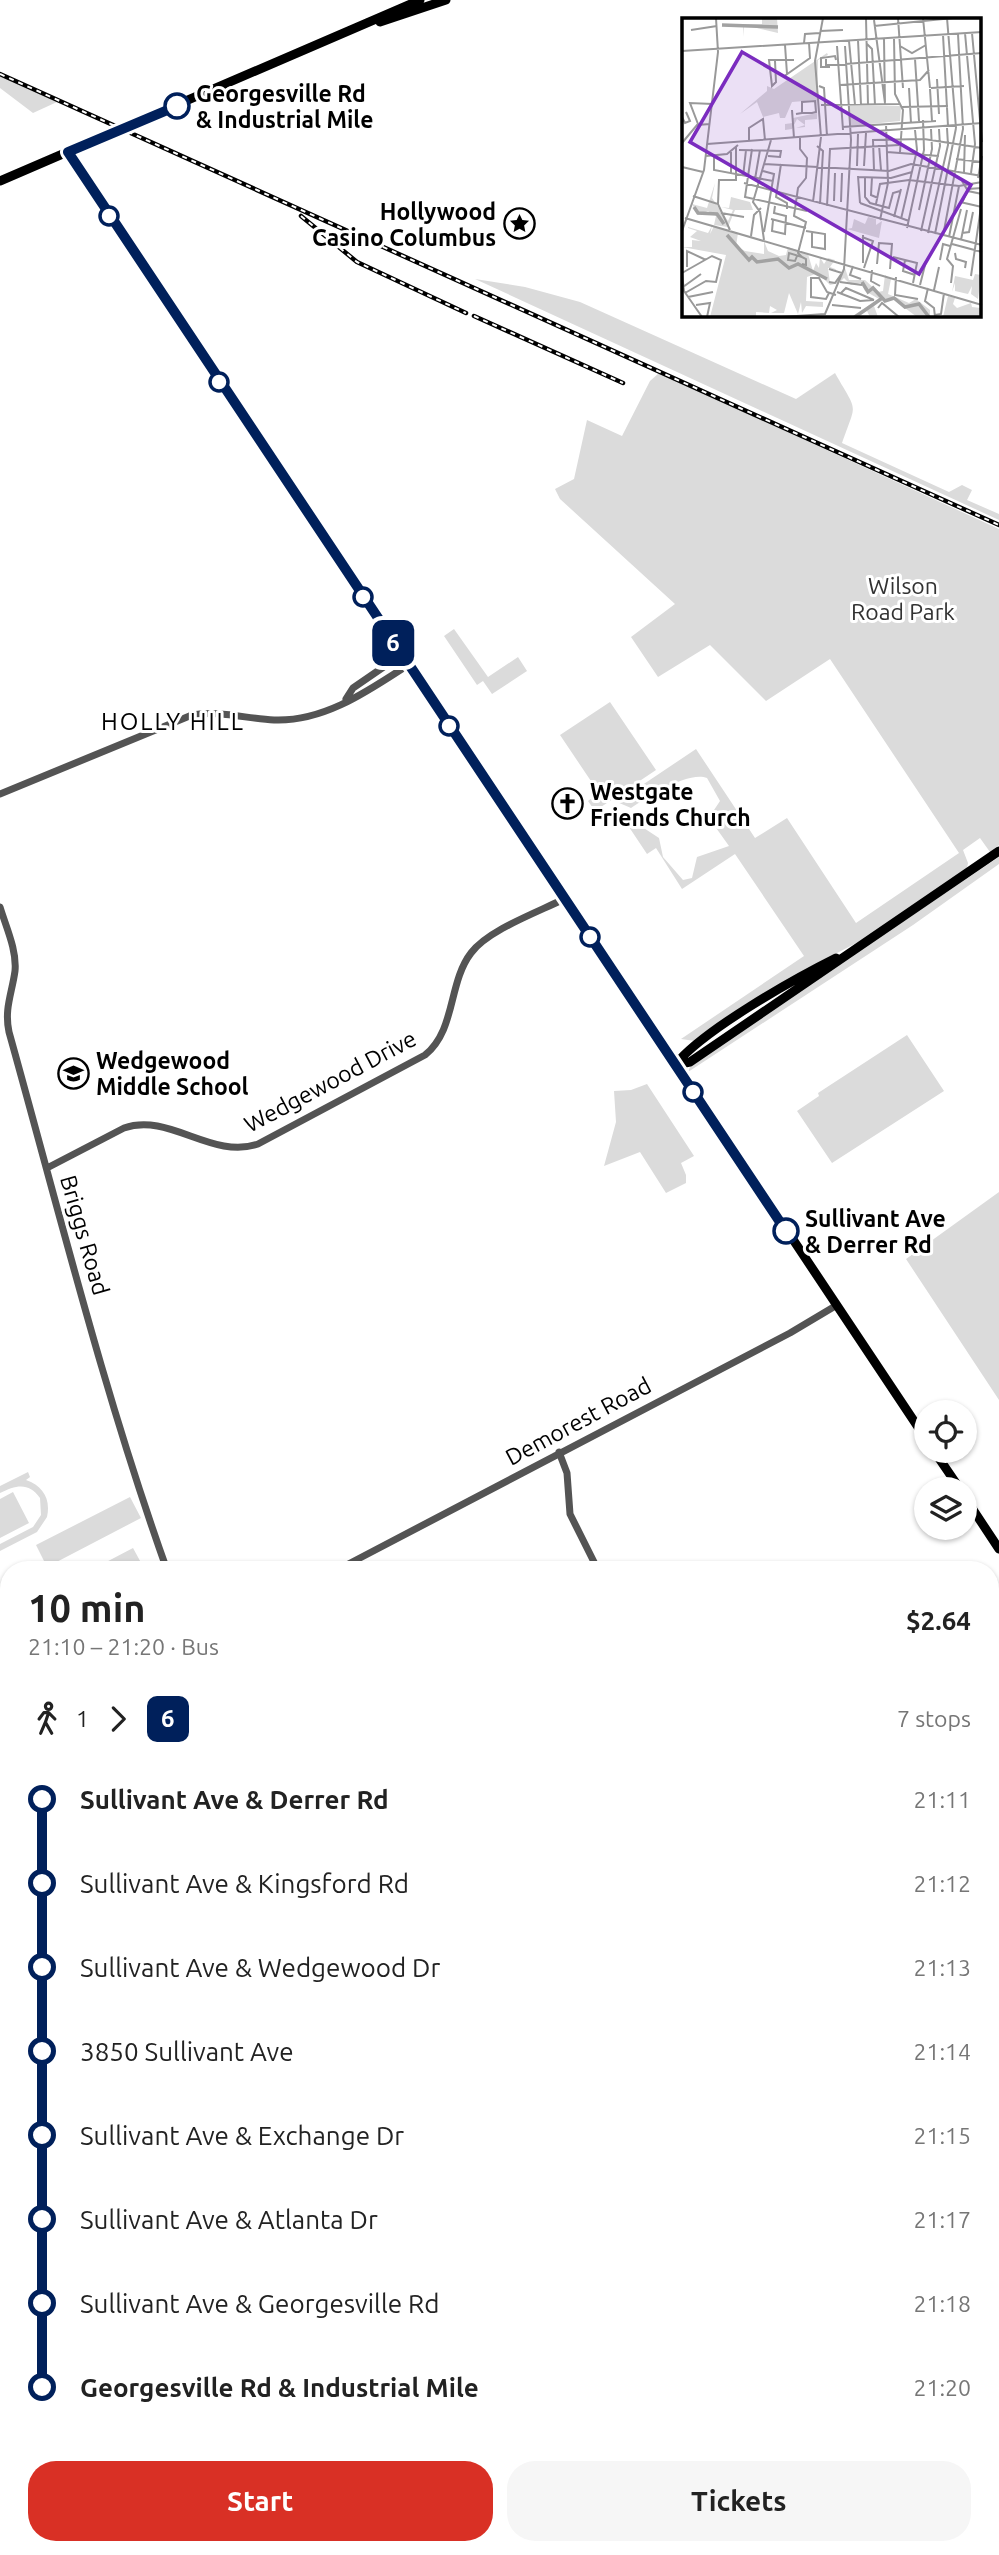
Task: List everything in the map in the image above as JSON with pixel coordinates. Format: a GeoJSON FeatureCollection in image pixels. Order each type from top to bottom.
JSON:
{"type":"FeatureCollection","features":[{"type":"Feature","properties":{"kind":"main road"},"geometry":{"type":"LineString","coordinates":[[0,181],[420,0]]}},
{"type":"Feature","properties":{"kind":"main road"},"geometry":{"type":"LineString","coordinates":[[368,24],[400,18],[446,0]]}},
{"type":"Feature","properties":{"kind":"main road"},"geometry":{"type":"LineString","coordinates":[[68,152],[401,655],[914,1420]]}},
{"type":"Feature","properties":{"kind":"main road"},"geometry":{"type":"LineString","coordinates":[[675,1065],[685,1052],[782,988],[864,944],[999,851]]}},
{"type":"Feature","properties":{"kind":"main road"},"geometry":{"type":"LineString","coordinates":[[977,1516],[999,1549]]}},
{"type":"Feature","properties":{"kind":"street"},"geometry":{"type":"LineString","coordinates":[[346,699],[353,688],[401,655]]}},
{"type":"Feature","properties":{"kind":"street"},"geometry":{"type":"LineString","coordinates":[[0,794],[185,717],[208,713],[288,720],[322,712],[346,699],[358,697],[408,665]]}},
{"type":"Feature","properties":{"kind":"street","name":"Wedgewood Drive"},"geometry":{"type":"LineString","coordinates":[[47,1168],[120,1129],[137,1125],[161,1127],[230,1148],[258,1144],[425,1055],[440,1038],[464,965],[472,951],[485,940],[564,899]]}},
{"type":"Feature","properties":{"kind":"street","name":"Briggs Road"},"geometry":{"type":"LineString","coordinates":[[0,906],[15,964],[6,1008],[7,1025],[144,1506],[164,1561]]}},
{"type":"Feature","properties":{"kind":"street","name":"Demorest Road"},"geometry":{"type":"LineString","coordinates":[[354,1561],[790,1333],[837,1305]]}},
{"type":"Feature","properties":{"kind":"street"},"geometry":{"type":"LineString","coordinates":[[559,1452],[566,1473],[570,1514],[594,1561]]}},
{"type":"Feature","properties":{"kind":"green space"},"geometry":{"type":"Polygon","coordinates":[[[0,76],[57,102],[33,113],[0,88],[0,76]]]}},
{"type":"Feature","properties":{"kind":"green space"},"geometry":{"type":"Polygon","coordinates":[[[475,279],[525,287],[580,302],[796,399],[835,373],[853,407],[842,443],[949,492],[962,485],[972,490],[967,500],[999,514],[999,520],[475,279]]]}},
{"type":"Feature","properties":{"kind":"green space","name":"Wilson Road Park"},"geometry":{"type":"Polygon","coordinates":[[[659,373],[999,529],[999,845],[990,852],[980,838],[963,850],[967,868],[864,939],[812,966],[695,1041],[681,1039],[804,956],[735,854],[682,889],[656,848],[647,854],[625,821],[627,817],[659,838],[663,857],[683,880],[692,878],[697,857],[729,846],[714,825],[712,813],[720,801],[707,778],[690,778],[679,782],[631,808],[617,802],[696,749],[755,838],[787,818],[856,923],[959,853],[830,659],[766,701],[710,645],[658,677],[631,637],[675,604],[560,499],[555,489],[574,479],[587,420],[622,436],[650,381],[659,373]]]}},
{"type":"Feature","properties":{"kind":"green space"},"geometry":{"type":"Polygon","coordinates":[[[454,629],[488,677],[518,657],[527,671],[492,694],[483,681],[477,685],[444,636],[454,629]]]}},
{"type":"Feature","properties":{"kind":"green space"},"geometry":{"type":"Polygon","coordinates":[[[610,702],[656,770],[595,811],[588,801],[599,793],[560,735],[610,702]]]}},
{"type":"Feature","properties":{"kind":"green space"},"geometry":{"type":"Polygon","coordinates":[[[999,857],[999,864],[913,925],[688,1072],[691,1064],[999,857]]]}},
{"type":"Feature","properties":{"kind":"green space"},"geometry":{"type":"Polygon","coordinates":[[[907,1035],[944,1091],[832,1163],[797,1111],[819,1096],[818,1093],[907,1035]]]}},
{"type":"Feature","properties":{"kind":"green space"},"geometry":{"type":"Polygon","coordinates":[[[647,1084],[694,1156],[681,1163],[686,1183],[666,1193],[640,1152],[604,1166],[616,1122],[614,1091],[631,1090],[647,1084]]]}},
{"type":"Feature","properties":{"kind":"green space"},"geometry":{"type":"Polygon","coordinates":[[[999,1192],[999,1400],[906,1259],[999,1192]]]}},
{"type":"Feature","properties":{"kind":"green space"},"geometry":{"type":"Polygon","coordinates":[[[28,1472],[30,1477],[26,1480],[41,1490],[47,1499],[47,1517],[37,1532],[0,1551],[0,1544],[33,1527],[41,1515],[40,1498],[31,1489],[22,1486],[0,1493],[0,1486],[28,1472]]]}},
{"type":"Feature","properties":{"kind":"green space"},"geometry":{"type":"Polygon","coordinates":[[[13,1492],[29,1523],[0,1538],[0,1499],[13,1492]]]}},
{"type":"Feature","properties":{"kind":"green space"},"geometry":{"type":"Polygon","coordinates":[[[130,1497],[141,1518],[59,1561],[44,1561],[36,1545],[130,1497]]]}},
{"type":"Feature","properties":{"kind":"green space"},"geometry":{"type":"Polygon","coordinates":[[[133,1548],[140,1561],[108,1561],[133,1548]]]}},
{"type":"Feature","properties":{"kind":"railway"},"geometry":{"type":"LineString","coordinates":[[0,74],[999,525]]}},
{"type":"Feature","properties":{"kind":"railway"},"geometry":{"type":"LineString","coordinates":[[301,216],[357,262],[466,313]]}},
{"type":"Feature","properties":{"kind":"railway"},"geometry":{"type":"LineString","coordinates":[[474,316],[623,383]]}},
{"type":"Feature","properties":{"kind":"bus line","name":"6"},"geometry":{"type":"LineString","coordinates":[[177,106],[68,152],[786,1231]]}},
{"type":"Feature","properties":{"kind":"place","name":"Georgesville Rd & Industrial Mile"},"geometry":{"type":"Point","coordinates":[177,106]}},
{"type":"Feature","properties":{"kind":"place","name":"Hollywood Casino Columbus"},"geometry":{"type":"Point","coordinates":[519,224]}},
{"type":"Feature","properties":{"kind":"place","name":"Westgate Friends Church"},"geometry":{"type":"Point","coordinates":[567,804]}},
{"type":"Feature","properties":{"kind":"place","name":"Wedgewood Middle School"},"geometry":{"type":"Point","coordinates":[73,1073]}},
{"type":"Feature","properties":{"kind":"place","name":"Sullivant Ave & Derrer Rd"},"geometry":{"type":"Point","coordinates":[786,1231]}},
{"type":"Feature","properties":{"kind":"district","name":"HOLLY HILL"},"geometry":{"type":"Point","coordinates":[173,721]}}]}
